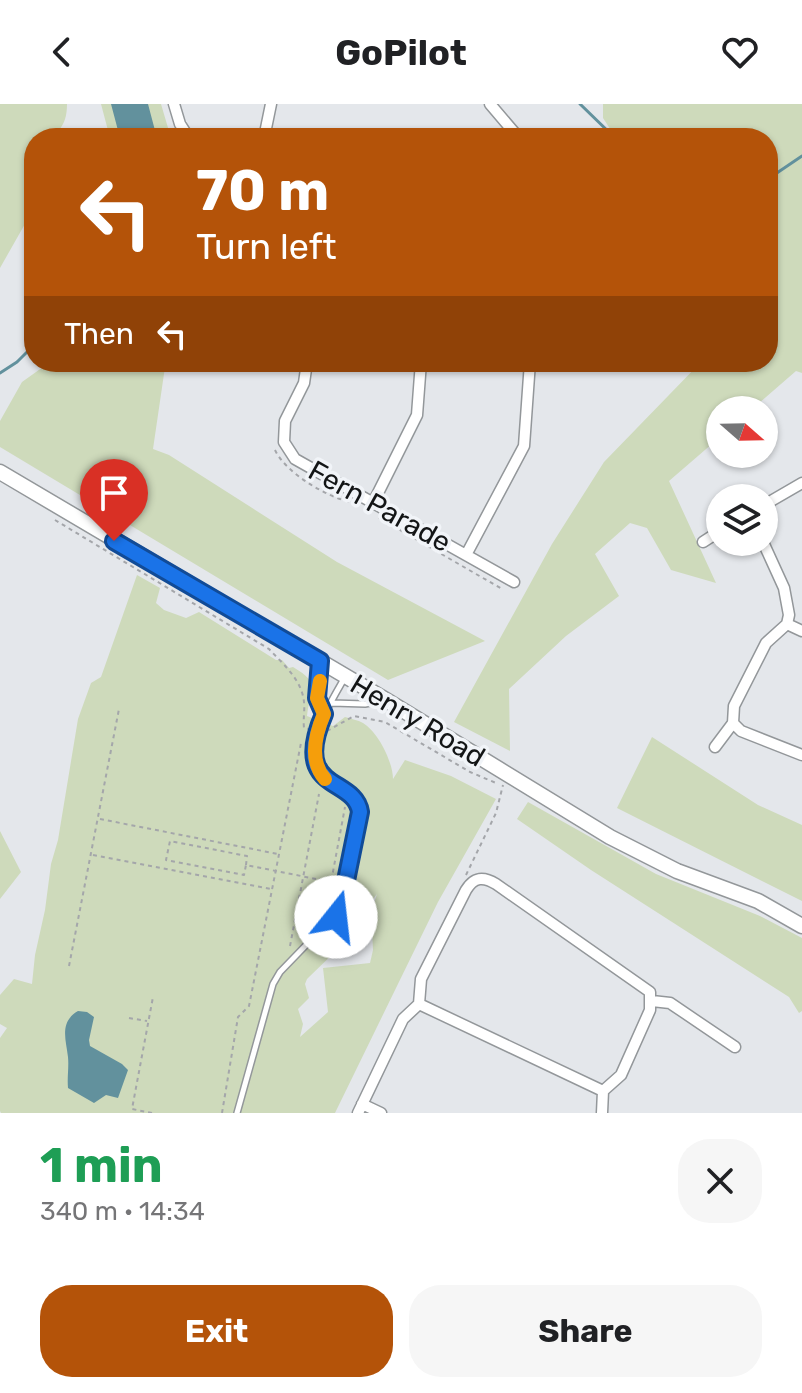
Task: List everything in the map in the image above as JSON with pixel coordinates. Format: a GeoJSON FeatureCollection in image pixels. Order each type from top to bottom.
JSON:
{"type":"FeatureCollection","features":[{"type":"Feature","properties":{"kind":"main road","name":"Henry Road"},"geometry":{"type":"LineString","coordinates":[[0,472],[346,676],[610,837],[658,862],[758,901],[802,926]]}},
{"type":"Feature","properties":{"kind":"street"},"geometry":{"type":"LineString","coordinates":[[174,104],[183,128]]}},
{"type":"Feature","properties":{"kind":"street"},"geometry":{"type":"LineString","coordinates":[[266,128],[271,104]]}},
{"type":"Feature","properties":{"kind":"street"},"geometry":{"type":"LineString","coordinates":[[490,104],[510,128]]}},
{"type":"Feature","properties":{"kind":"street","name":"Fern Parade"},"geometry":{"type":"LineString","coordinates":[[306,372],[304,383],[285,421],[284,442],[295,459],[514,582]]}},
{"type":"Feature","properties":{"kind":"street"},"geometry":{"type":"LineString","coordinates":[[373,503],[417,415],[420,372]]}},
{"type":"Feature","properties":{"kind":"street"},"geometry":{"type":"LineString","coordinates":[[466,555],[524,446],[529,372]]}},
{"type":"Feature","properties":{"kind":"street"},"geometry":{"type":"LineString","coordinates":[[778,497],[802,483]]}},
{"type":"Feature","properties":{"kind":"street"},"geometry":{"type":"LineString","coordinates":[[715,747],[733,723],[734,706],[766,643],[787,624],[789,615],[784,588],[769,556]]}},
{"type":"Feature","properties":{"kind":"street"},"geometry":{"type":"LineString","coordinates":[[787,624],[802,631]]}},
{"type":"Feature","properties":{"kind":"street"},"geometry":{"type":"LineString","coordinates":[[733,723],[741,731],[802,755]]}},
{"type":"Feature","properties":{"kind":"street"},"geometry":{"type":"LineString","coordinates":[[381,1113],[360,1109],[403,1019],[419,1004],[421,979],[466,890],[476,880],[491,881],[650,992],[652,1001],[621,1075],[603,1091],[602,1113]]}},
{"type":"Feature","properties":{"kind":"street"},"geometry":{"type":"LineString","coordinates":[[652,1001],[670,1003],[735,1047]]}},
{"type":"Feature","properties":{"kind":"street"},"geometry":{"type":"LineString","coordinates":[[419,1004],[603,1091]]}},
{"type":"Feature","properties":{"kind":"lane"},"geometry":{"type":"LineString","coordinates":[[320,661],[317,698],[324,714]]}},
{"type":"Feature","properties":{"kind":"lane"},"geometry":{"type":"LineString","coordinates":[[237,1113],[273,984],[280,972],[340,910],[360,812],[354,797],[335,786],[318,770],[315,762],[318,731],[324,714],[346,676]]}},
{"type":"Feature","properties":{"kind":"lane"},"geometry":{"type":"LineString","coordinates":[[331,703],[365,704],[386,700]]}},
{"type":"Feature","properties":{"kind":"path"},"geometry":{"type":"LineString","coordinates":[[56,521],[269,649],[291,672],[299,686],[304,702],[304,728],[330,730],[354,716],[385,722],[470,772],[503,785],[532,789]]}},
{"type":"Feature","properties":{"kind":"path"},"geometry":{"type":"LineString","coordinates":[[69,966],[119,709]]}},
{"type":"Feature","properties":{"kind":"path"},"geometry":{"type":"LineString","coordinates":[[222,1113],[238,1017],[249,1006],[301,743]]}},
{"type":"Feature","properties":{"kind":"path"},"geometry":{"type":"LineString","coordinates":[[476,880],[466,875],[496,813],[503,785]]}},
{"type":"Feature","properties":{"kind":"path"},"geometry":{"type":"LineString","coordinates":[[290,946],[319,794]]}},
{"type":"Feature","properties":{"kind":"path"},"geometry":{"type":"LineString","coordinates":[[327,904],[345,807]]}},
{"type":"Feature","properties":{"kind":"path"},"geometry":{"type":"LineString","coordinates":[[98,819],[279,855]]}},
{"type":"Feature","properties":{"kind":"path"},"geometry":{"type":"LineString","coordinates":[[170,841],[247,856],[244,875],[166,860],[171,834]]}},
{"type":"Feature","properties":{"kind":"path"},"geometry":{"type":"LineString","coordinates":[[202,847],[203,840]]}},
{"type":"Feature","properties":{"kind":"path"},"geometry":{"type":"LineString","coordinates":[[91,854],[272,889]]}},
{"type":"Feature","properties":{"kind":"path"},"geometry":{"type":"LineString","coordinates":[[246,865],[331,882]]}},
{"type":"Feature","properties":{"kind":"path"},"geometry":{"type":"LineString","coordinates":[[196,874],[198,866]]}},
{"type":"Feature","properties":{"kind":"path"},"geometry":{"type":"LineString","coordinates":[[152,1113],[132,1109],[153,997]]}},
{"type":"Feature","properties":{"kind":"path"},"geometry":{"type":"LineString","coordinates":[[129,1018],[149,1021]]}},
{"type":"Feature","properties":{"kind":"green space"},"geometry":{"type":"Polygon","coordinates":[[[0,104],[67,104],[61,128],[24,128],[24,226],[0,268],[0,104]]]}},
{"type":"Feature","properties":{"kind":"green space"},"geometry":{"type":"Polygon","coordinates":[[[101,104],[161,104],[168,128],[107,128],[101,104]]]}},
{"type":"Feature","properties":{"kind":"green space"},"geometry":{"type":"Polygon","coordinates":[[[603,104],[802,104],[802,373],[796,371],[767,396],[706,396],[706,449],[669,481],[716,583],[671,570],[647,528],[630,523],[595,554],[619,596],[566,636],[509,689],[510,751],[454,722],[552,544],[604,462],[691,372],[778,372],[778,128],[610,128],[603,118],[603,104]]]}},
{"type":"Feature","properties":{"kind":"green space"},"geometry":{"type":"Polygon","coordinates":[[[36,372],[164,372],[153,449],[169,455],[337,562],[485,641],[388,680],[0,447],[0,421],[22,382],[36,372]]]}},
{"type":"Feature","properties":{"kind":"green space"},"geometry":{"type":"Polygon","coordinates":[[[137,575],[160,588],[156,603],[164,610],[186,618],[199,612],[302,673],[312,687],[307,716],[333,726],[345,717],[369,727],[384,748],[393,779],[405,760],[451,776],[496,799],[438,902],[335,1113],[1,1113],[0,1038],[7,1028],[0,1024],[0,995],[14,979],[32,984],[78,719],[91,683],[101,677],[137,575]],[[377,894],[367,907],[367,919],[361,932],[341,946],[307,979],[305,984],[309,998],[298,1009],[303,1024],[300,1037],[328,1012],[323,968],[370,963],[373,950],[371,912],[377,894]]]}},
{"type":"Feature","properties":{"kind":"green space"},"geometry":{"type":"Polygon","coordinates":[[[652,737],[758,805],[802,825],[802,901],[617,808],[652,737]]]}},
{"type":"Feature","properties":{"kind":"green space"},"geometry":{"type":"Polygon","coordinates":[[[528,802],[656,874],[760,916],[802,938],[802,1011],[799,1013],[789,997],[517,819],[528,802]]]}},
{"type":"Feature","properties":{"kind":"green space"},"geometry":{"type":"Polygon","coordinates":[[[0,831],[21,872],[0,899],[0,831]]]}},
{"type":"Feature","properties":{"kind":"water"},"geometry":{"type":"Polygon","coordinates":[[[111,104],[148,104],[154,128],[117,128],[111,104]]]}},
{"type":"Feature","properties":{"kind":"water"},"geometry":{"type":"Polygon","coordinates":[[[78,1011],[94,1017],[90,1046],[128,1070],[118,1098],[106,1095],[94,1103],[68,1088],[65,1032],[68,1020],[78,1011]]]}},
{"type":"Feature","properties":{"kind":"waterway"},"geometry":{"type":"LineString","coordinates":[[580,104],[605,128]]}},
{"type":"Feature","properties":{"kind":"waterway"},"geometry":{"type":"LineString","coordinates":[[778,172],[802,156]]}},
{"type":"Feature","properties":{"kind":"waterway"},"geometry":{"type":"LineString","coordinates":[[0,373],[24,355]]}},
{"type":"Feature","properties":{"kind":"slow traffic"},"geometry":{"type":"LineString","coordinates":[[320,681],[317,698],[324,714],[318,731],[315,762],[325,779]]}},
{"type":"Feature","properties":{"kind":"route"},"geometry":{"type":"LineString","coordinates":[[114,541],[320,661],[317,698],[324,714],[318,731],[315,762],[324,778],[354,797],[360,812],[336,917]]}}]}
